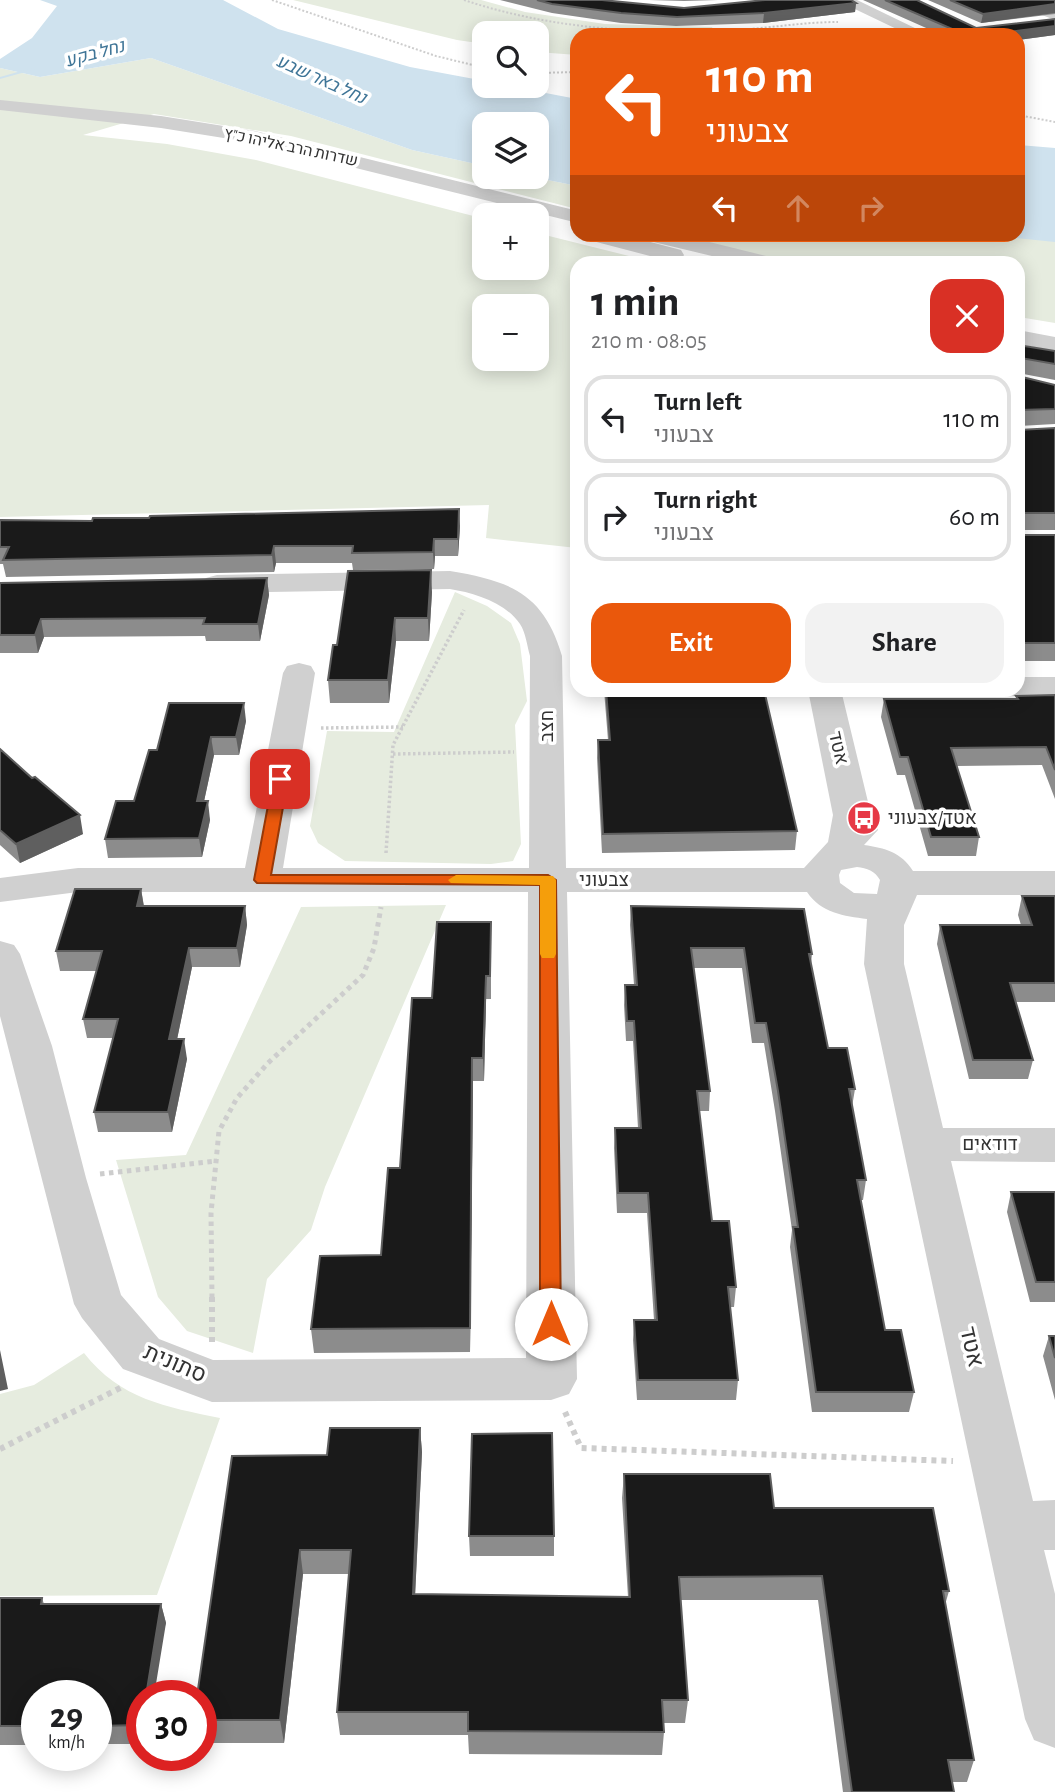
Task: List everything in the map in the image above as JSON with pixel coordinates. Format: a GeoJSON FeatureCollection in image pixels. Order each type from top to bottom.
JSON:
{"type":"FeatureCollection","features":[{"type":"Feature","properties":{"kind":"street"},"geometry":{"type":"LineString","coordinates":[[844,0],[907,28]]}},
{"type":"Feature","properties":{"kind":"street"},"geometry":{"type":"LineString","coordinates":[[1016,0],[1055,15]]}},
{"type":"Feature","properties":{"kind":"street"},"geometry":{"type":"LineString","coordinates":[[872,12],[897,9]]}},
{"type":"Feature","properties":{"kind":"street"},"geometry":{"type":"LineString","coordinates":[[1030,24],[1055,21]]}},
{"type":"Feature","properties":{"kind":"street","name":"שדרות הרב אליהו כ\"ץ"},"geometry":{"type":"LineString","coordinates":[[0,105],[161,122],[255,137],[570,215]]}},
{"type":"Feature","properties":{"kind":"street","name":"שדרות הרב אליהו כ\"ץ"},"geometry":{"type":"LineString","coordinates":[[0,115],[147,130],[238,145],[472,204]]}},
{"type":"Feature","properties":{"kind":"street"},"geometry":{"type":"LineString","coordinates":[[549,223],[570,228]]}},
{"type":"Feature","properties":{"kind":"street"},"geometry":{"type":"LineString","coordinates":[[625,242],[680,256]]}},
{"type":"Feature","properties":{"kind":"street"},"geometry":{"type":"LineString","coordinates":[[681,242],[738,256]]}},
{"type":"Feature","properties":{"kind":"street"},"geometry":{"type":"LineString","coordinates":[[1025,324],[1055,329]]}},
{"type":"Feature","properties":{"kind":"street"},"geometry":{"type":"LineString","coordinates":[[1025,338],[1055,344]]}},
{"type":"Feature","properties":{"kind":"street","name":"חצב"},"geometry":{"type":"LineString","coordinates":[[181,585],[450,580],[477,584],[516,603],[537,625],[546,656],[562,683],[547,752],[551,1379]]}},
{"type":"Feature","properties":{"kind":"street"},"geometry":{"type":"LineString","coordinates":[[262,880],[299,673]]}},
{"type":"Feature","properties":{"kind":"street"},"geometry":{"type":"LineString","coordinates":[[1025,687],[1055,687]]}},
{"type":"Feature","properties":{"kind":"street","name":"אטד"},"geometry":{"type":"LineString","coordinates":[[827,697],[858,826],[896,883],[884,925],[886,975],[998,1462],[1034,1525],[1055,1719]]}},
{"type":"Feature","properties":{"kind":"street","name":"אטד"},"geometry":{"type":"LineString","coordinates":[[851,806],[850,832],[827,879],[860,928],[886,975]]}},
{"type":"Feature","properties":{"kind":"street"},"geometry":{"type":"LineString","coordinates":[[896,883],[884,905],[864,907],[843,903],[827,879],[841,857],[867,856],[896,883],[1055,883]]}},
{"type":"Feature","properties":{"kind":"street","name":"צבעוני"},"geometry":{"type":"LineString","coordinates":[[0,890],[78,880],[827,879]]}},
{"type":"Feature","properties":{"kind":"street","name":"סתונית"},"geometry":{"type":"LineString","coordinates":[[0,954],[31,1046],[63,1178],[99,1304],[141,1354],[212,1381],[551,1379]]}},
{"type":"Feature","properties":{"kind":"street","name":"דודאים"},"geometry":{"type":"LineString","coordinates":[[925,1144],[1055,1144]]}},
{"type":"Feature","properties":{"kind":"path"},"geometry":{"type":"LineString","coordinates":[[272,0],[436,56],[472,65]]}},
{"type":"Feature","properties":{"kind":"path"},"geometry":{"type":"LineString","coordinates":[[464,0],[514,14],[613,28]]}},
{"type":"Feature","properties":{"kind":"path"},"geometry":{"type":"LineString","coordinates":[[747,28],[847,22]]}},
{"type":"Feature","properties":{"kind":"path"},"geometry":{"type":"LineString","coordinates":[[549,73],[570,72]]}},
{"type":"Feature","properties":{"kind":"path"},"geometry":{"type":"LineString","coordinates":[[1025,116],[1055,122]]}},
{"type":"Feature","properties":{"kind":"path"},"geometry":{"type":"LineString","coordinates":[[212,1381],[211,1213],[219,1131],[237,1098],[268,1063],[368,970],[375,954],[385,880],[393,746],[477,584]]}},
{"type":"Feature","properties":{"kind":"path"},"geometry":{"type":"LineString","coordinates":[[289,729],[404,727]]}},
{"type":"Feature","properties":{"kind":"path"},"geometry":{"type":"LineString","coordinates":[[393,754],[547,752]]}},
{"type":"Feature","properties":{"kind":"path"},"geometry":{"type":"LineString","coordinates":[[63,1178],[217,1161]]}},
{"type":"Feature","properties":{"kind":"path"},"geometry":{"type":"LineString","coordinates":[[0,1449],[167,1364]]}},
{"type":"Feature","properties":{"kind":"path"},"geometry":{"type":"LineString","coordinates":[[551,1379],[581,1448],[998,1462]]}},
{"type":"Feature","properties":{"kind":"shaded area"},"geometry":{"type":"Polygon","coordinates":[[[293,0],[481,0],[525,12],[605,24],[712,28],[570,28],[570,54],[549,53],[549,21],[472,21],[472,42],[293,0]]]}},
{"type":"Feature","properties":{"kind":"shaded area"},"geometry":{"type":"Polygon","coordinates":[[[151,58],[412,150],[472,163],[472,182],[291,136],[154,114],[83,135],[167,144],[256,160],[472,216],[472,280],[549,280],[549,236],[629,256],[570,256],[570,547],[486,538],[489,505],[0,517],[0,68],[40,77],[151,58]]]}},
{"type":"Feature","properties":{"kind":"shaded area"},"geometry":{"type":"Polygon","coordinates":[[[549,180],[570,185],[570,207],[499,189],[549,189],[549,180]]]}},
{"type":"Feature","properties":{"kind":"shaded area"},"geometry":{"type":"Polygon","coordinates":[[[1025,237],[1055,240],[1055,323],[1025,318],[1025,256],[762,256],[705,242],[1025,242],[1025,237]]]}},
{"type":"Feature","properties":{"kind":"shaded area"},"geometry":{"type":"Polygon","coordinates":[[[455,592],[487,606],[511,623],[520,644],[527,701],[515,725],[521,844],[513,861],[491,864],[345,861],[318,843],[310,826],[327,731],[394,732],[455,592]]]}},
{"type":"Feature","properties":{"kind":"shaded area"},"geometry":{"type":"Polygon","coordinates":[[[446,905],[325,1187],[311,1230],[267,1279],[253,1353],[187,1331],[158,1297],[116,1160],[186,1155],[301,907],[446,905]]]}},
{"type":"Feature","properties":{"kind":"shaded area"},"geometry":{"type":"Polygon","coordinates":[[[84,1353],[113,1381],[145,1399],[220,1418],[157,1595],[0,1596],[0,1394],[34,1385],[84,1353]]]}},
{"type":"Feature","properties":{"kind":"water","name":"נחל באר שבע"},"geometry":{"type":"Polygon","coordinates":[[[40,0],[223,0],[278,29],[410,67],[472,79],[472,98],[549,98],[549,94],[570,98],[570,185],[549,180],[549,112],[472,112],[472,163],[412,150],[151,58],[40,77],[0,68],[0,59],[32,38],[57,6],[40,0]]]}},
{"type":"Feature","properties":{"kind":"water"},"geometry":{"type":"Polygon","coordinates":[[[1025,146],[1055,148],[1055,242],[1025,239],[1025,146]]]}},
{"type":"Feature","properties":{"kind":"building"},"geometry":{"type":"Polygon","coordinates":[[[537,0],[602,0],[684,8],[765,0],[851,0],[856,3],[764,13],[677,17],[621,13],[537,0]]]}},
{"type":"Feature","properties":{"kind":"building"},"geometry":{"type":"Polygon","coordinates":[[[885,0],[917,0],[976,28],[950,28],[885,0]]]}},
{"type":"Feature","properties":{"kind":"building"},"geometry":{"type":"Polygon","coordinates":[[[950,0],[1055,0],[1055,4],[983,14],[950,0]]]}},
{"type":"Feature","properties":{"kind":"building"},"geometry":{"type":"Polygon","coordinates":[[[1055,19],[1055,26],[1025,30],[976,28],[1055,19]]]}},
{"type":"Feature","properties":{"kind":"building"},"geometry":{"type":"Polygon","coordinates":[[[1025,346],[1055,351],[1055,364],[1025,359],[1025,346]]]}},
{"type":"Feature","properties":{"kind":"building"},"geometry":{"type":"Polygon","coordinates":[[[1025,378],[1055,385],[1055,409],[1025,410],[1025,378]]]}},
{"type":"Feature","properties":{"kind":"building"},"geometry":{"type":"Polygon","coordinates":[[[1055,428],[1055,513],[1025,513],[1025,430],[1055,428]]]}},
{"type":"Feature","properties":{"kind":"building"},"geometry":{"type":"Polygon","coordinates":[[[459,509],[458,539],[434,539],[433,552],[352,553],[353,546],[274,546],[272,555],[3,560],[9,547],[0,547],[0,520],[92,521],[93,518],[150,516],[459,509]]]}},
{"type":"Feature","properties":{"kind":"building"},"geometry":{"type":"Polygon","coordinates":[[[1025,535],[1055,535],[1055,643],[1025,643],[1025,535]]]}},
{"type":"Feature","properties":{"kind":"building"},"geometry":{"type":"Polygon","coordinates":[[[431,570],[428,618],[395,618],[388,680],[328,680],[333,645],[337,645],[348,571],[431,570]]]}},
{"type":"Feature","properties":{"kind":"building"},"geometry":{"type":"Polygon","coordinates":[[[267,578],[258,624],[203,624],[205,618],[41,619],[35,635],[0,635],[0,583],[267,578]]]}},
{"type":"Feature","properties":{"kind":"building"},"geometry":{"type":"Polygon","coordinates":[[[1055,695],[1055,770],[1046,747],[951,748],[979,837],[931,837],[908,757],[900,757],[884,699],[1018,699],[1017,697],[1055,695]]]}},
{"type":"Feature","properties":{"kind":"building"},"geometry":{"type":"Polygon","coordinates":[[[607,697],[766,697],[797,831],[603,834],[598,740],[610,740],[607,697]]]}},
{"type":"Feature","properties":{"kind":"building"},"geometry":{"type":"Polygon","coordinates":[[[169,703],[244,703],[236,737],[211,737],[197,801],[208,801],[199,838],[105,839],[116,801],[134,801],[149,750],[157,750],[169,703]]]}},
{"type":"Feature","properties":{"kind":"building"},"geometry":{"type":"Polygon","coordinates":[[[0,749],[80,815],[16,844],[0,830],[0,749]]]}},
{"type":"Feature","properties":{"kind":"building"},"geometry":{"type":"Polygon","coordinates":[[[75,889],[141,889],[137,906],[245,906],[237,948],[189,948],[169,1039],[184,1039],[168,1112],[94,1112],[118,1019],[83,1019],[102,951],[56,951],[75,889]]]}},
{"type":"Feature","properties":{"kind":"building"},"geometry":{"type":"Polygon","coordinates":[[[1022,896],[1055,896],[1055,983],[1010,983],[1033,1060],[973,1060],[940,925],[1032,925],[1022,896]]]}},
{"type":"Feature","properties":{"kind":"building"},"geometry":{"type":"Polygon","coordinates":[[[631,906],[804,909],[812,954],[809,954],[828,1048],[847,1048],[855,1089],[849,1089],[866,1180],[857,1180],[885,1330],[901,1330],[914,1392],[816,1392],[793,1227],[798,1227],[778,1091],[766,1023],[755,1023],[744,948],[691,948],[710,1091],[697,1091],[712,1221],[729,1221],[736,1287],[728,1287],[738,1380],[638,1380],[634,1320],[657,1320],[648,1193],[618,1193],[615,1128],[641,1128],[634,1021],[627,1021],[625,985],[637,985],[631,906]]]}},
{"type":"Feature","properties":{"kind":"building"},"geometry":{"type":"Polygon","coordinates":[[[437,922],[491,922],[490,976],[486,976],[483,1058],[472,1058],[470,1328],[311,1329],[320,1256],[381,1255],[388,1168],[400,1168],[412,998],[432,998],[437,922]]]}},
{"type":"Feature","properties":{"kind":"building"},"geometry":{"type":"Polygon","coordinates":[[[1011,1192],[1055,1192],[1055,1282],[1036,1282],[1011,1192]]]}},
{"type":"Feature","properties":{"kind":"building"},"geometry":{"type":"Polygon","coordinates":[[[1049,1336],[1055,1336],[1055,1358],[1049,1336]]]}},
{"type":"Feature","properties":{"kind":"building"},"geometry":{"type":"Polygon","coordinates":[[[330,1428],[420,1428],[413,1594],[630,1597],[624,1474],[770,1474],[774,1508],[933,1508],[949,1591],[943,1591],[974,1760],[948,1760],[954,1792],[852,1792],[822,1576],[679,1577],[688,1700],[662,1700],[664,1732],[468,1731],[468,1712],[337,1712],[351,1550],[300,1550],[280,1720],[217,1720],[217,1680],[199,1680],[232,1456],[327,1455],[330,1428]]]}},
{"type":"Feature","properties":{"kind":"building"},"geometry":{"type":"Polygon","coordinates":[[[552,1433],[554,1536],[469,1536],[472,1434],[552,1433]]]}},
{"type":"Feature","properties":{"kind":"building"},"geometry":{"type":"Polygon","coordinates":[[[0,1598],[42,1598],[41,1604],[161,1604],[149,1680],[126,1680],[126,1725],[112,1726],[112,1680],[21,1680],[21,1726],[0,1726],[0,1598]]]}},
{"type":"Feature","properties":{"kind":"waterway","name":"נחל בקע"},"geometry":{"type":"LineString","coordinates":[[0,78],[34,69]]}},
{"type":"Feature","properties":{"kind":"slow traffic"},"geometry":{"type":"LineString","coordinates":[[456,880],[548,880],[548,954]]}},
{"type":"Feature","properties":{"kind":"place","name":"אטד/צבעוני"},"geometry":{"type":"Point","coordinates":[864,818]}},
{"type":"Feature","properties":{"kind":"route"},"geometry":{"type":"LineString","coordinates":[[280,779],[262,880],[548,880],[551,1324]]}}]}
